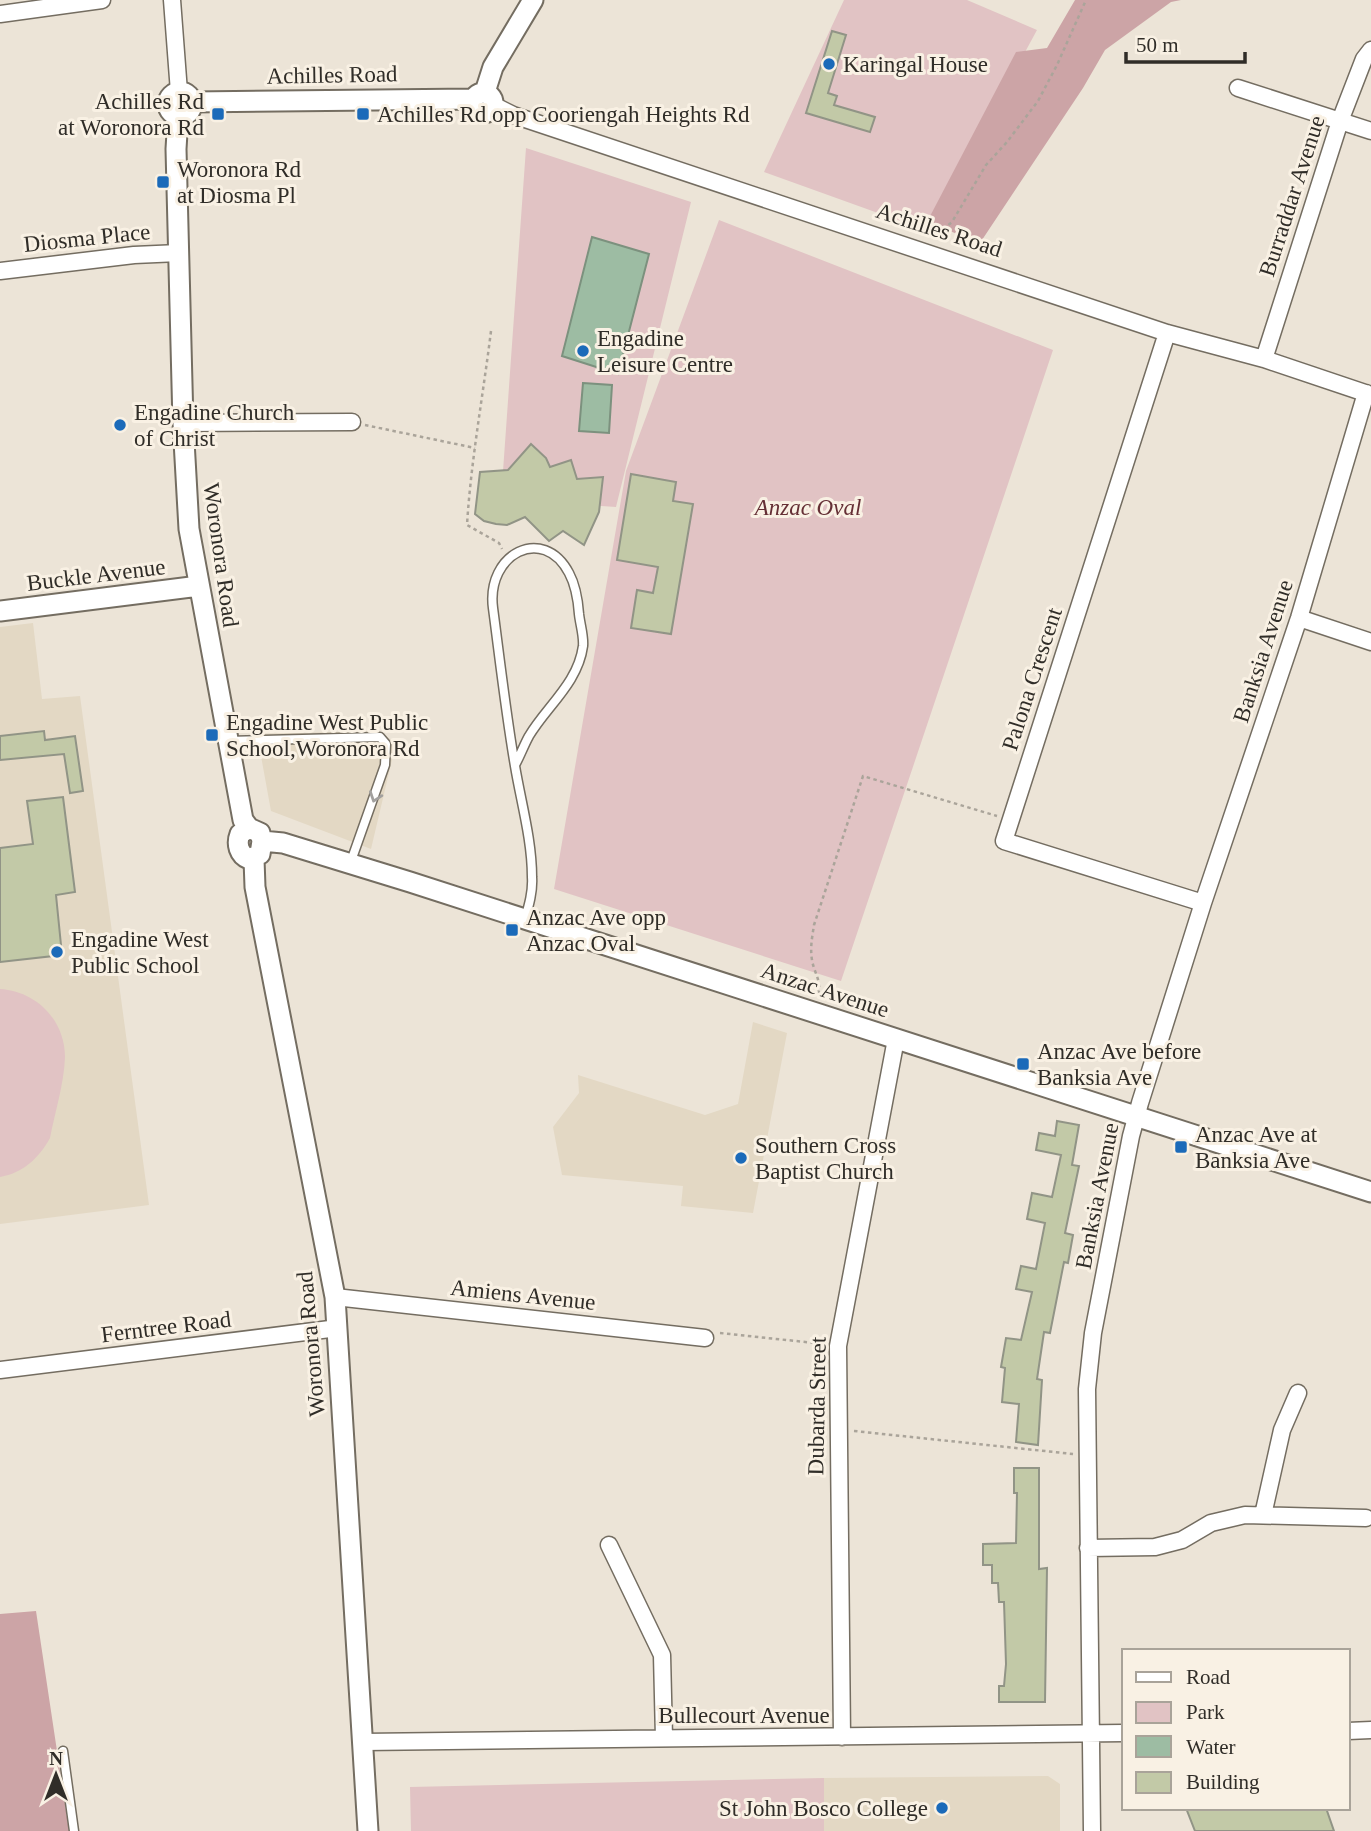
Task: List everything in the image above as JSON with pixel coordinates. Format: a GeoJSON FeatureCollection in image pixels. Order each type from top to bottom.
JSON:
{"type":"FeatureCollection","features":[{"type":"Feature","properties":{"kind":"street"},"geometry":{"type":"LineString","coordinates":[[0,14],[102,0]]}},
{"type":"Feature","properties":{"kind":"street","name":"Woronora Road"},"geometry":{"type":"LineString","coordinates":[[172,0],[183,103],[176,149],[183,423],[189,529],[243,820],[255,842],[255,887],[335,1297],[368,1831]]}},
{"type":"Feature","properties":{"kind":"street"},"geometry":{"type":"LineString","coordinates":[[484,99],[493,67],[533,0]]}},
{"type":"Feature","properties":{"kind":"street","name":"Burraddar Avenue"},"geometry":{"type":"LineString","coordinates":[[1264,359],[1340,121],[1364,59],[1371,50]]}},
{"type":"Feature","properties":{"kind":"street"},"geometry":{"type":"LineString","coordinates":[[1238,88],[1371,131]]}},
{"type":"Feature","properties":{"kind":"street","name":"Achilles Road"},"geometry":{"type":"LineString","coordinates":[[183,103],[484,99],[513,115],[757,197],[1167,332],[1264,359],[1369,394]]}},
{"type":"Feature","properties":{"kind":"street","name":"Diosma Place"},"geometry":{"type":"LineString","coordinates":[[0,271],[134,255],[179,253]]}},
{"type":"Feature","properties":{"kind":"street","name":"Palona Crescent"},"geometry":{"type":"LineString","coordinates":[[1167,332],[1004,841],[1203,903]]}},
{"type":"Feature","properties":{"kind":"street","name":"Banksia Avenue"},"geometry":{"type":"LineString","coordinates":[[1093,1831],[1087,1389],[1093,1333],[1136,1116],[1203,903],[1299,618],[1369,394]]}},
{"type":"Feature","properties":{"kind":"street"},"geometry":{"type":"LineString","coordinates":[[183,423],[352,422]]}},
{"type":"Feature","properties":{"kind":"street","name":"Buckle Avenue"},"geometry":{"type":"LineString","coordinates":[[0,611],[199,586]]}},
{"type":"Feature","properties":{"kind":"street"},"geometry":{"type":"LineString","coordinates":[[1299,618],[1371,642]]}},
{"type":"Feature","properties":{"kind":"street","name":"Anzac Avenue"},"geometry":{"type":"LineString","coordinates":[[255,842],[283,843],[350,864],[1371,1192]]}},
{"type":"Feature","properties":{"kind":"street","name":"Dubarda Street"},"geometry":{"type":"LineString","coordinates":[[842,1737],[838,1346],[896,1039]]}},
{"type":"Feature","properties":{"kind":"street","name":"Amiens Avenue"},"geometry":{"type":"LineString","coordinates":[[335,1297],[705,1338]]}},
{"type":"Feature","properties":{"kind":"street","name":"Ferntree Road"},"geometry":{"type":"LineString","coordinates":[[0,1370],[338,1328]]}},
{"type":"Feature","properties":{"kind":"street"},"geometry":{"type":"LineString","coordinates":[[1263,1515],[1282,1430],[1298,1393]]}},
{"type":"Feature","properties":{"kind":"street"},"geometry":{"type":"LineString","coordinates":[[1088,1548],[1155,1548],[1182,1540],[1211,1523],[1228,1517],[1263,1515],[1366,1518]]}},
{"type":"Feature","properties":{"kind":"street"},"geometry":{"type":"LineString","coordinates":[[608,1545],[662,1655],[664,1738]]}},
{"type":"Feature","properties":{"kind":"street"},"geometry":{"type":"LineString","coordinates":[[1350,1731],[1371,1730]]}},
{"type":"Feature","properties":{"kind":"street","name":"Bullecourt Avenue"},"geometry":{"type":"LineString","coordinates":[[363,1742],[1122,1733]]}},
{"type":"Feature","properties":{"kind":"lane"},"geometry":{"type":"LineString","coordinates":[[515,765],[529,736],[574,676],[583,645],[576,591],[569,572],[557,558],[539,549],[520,550],[506,559],[496,573],[492,600],[515,765],[533,876],[525,919]]}},
{"type":"Feature","properties":{"kind":"lane"},"geometry":{"type":"LineString","coordinates":[[228,741],[380,737],[386,744],[385,765],[350,864]]}},
{"type":"Feature","properties":{"kind":"lane"},"geometry":{"type":"LineString","coordinates":[[63,1751],[74,1831]]}},
{"type":"Feature","properties":{"kind":"path"},"geometry":{"type":"LineString","coordinates":[[918,248],[952,222],[986,164],[1007,142],[1038,101],[1086,0]]}},
{"type":"Feature","properties":{"kind":"path"},"geometry":{"type":"LineString","coordinates":[[491,331],[470,479],[467,525],[499,543],[506,559]]}},
{"type":"Feature","properties":{"kind":"path"},"geometry":{"type":"LineString","coordinates":[[352,422],[475,447]]}},
{"type":"Feature","properties":{"kind":"path"},"geometry":{"type":"LineString","coordinates":[[813,1012],[821,984],[813,964],[810,945],[814,925],[863,776],[1011,820]]}},
{"type":"Feature","properties":{"kind":"path"},"geometry":{"type":"LineString","coordinates":[[705,1338],[716,1333],[838,1346]]}},
{"type":"Feature","properties":{"kind":"path"},"geometry":{"type":"LineString","coordinates":[[837,1429],[1087,1455]]}},
{"type":"Feature","properties":{"kind":"shaded area"},"geometry":{"type":"Polygon","coordinates":[[[1075,0],[1181,0],[1171,2],[1105,50],[1083,88],[980,243],[927,222],[1016,52],[1047,48],[1075,0]]]}},
{"type":"Feature","properties":{"kind":"shaded area","name":"Engadine West Public School"},"geometry":{"type":"Polygon","coordinates":[[[33,623],[42,699],[80,696],[149,1205],[0,1224],[0,627],[33,623]]]}},
{"type":"Feature","properties":{"kind":"shaded area"},"geometry":{"type":"Polygon","coordinates":[[[378,731],[396,743],[371,849],[271,811],[257,734],[378,731]]]}},
{"type":"Feature","properties":{"kind":"shaded area"},"geometry":{"type":"Polygon","coordinates":[[[753,1022],[787,1033],[753,1213],[681,1206],[683,1186],[562,1175],[553,1127],[579,1093],[578,1075],[705,1115],[738,1104],[753,1022]]]}},
{"type":"Feature","properties":{"kind":"shaded area"},"geometry":{"type":"Polygon","coordinates":[[[36,1611],[69,1831],[0,1831],[0,1614],[36,1611]]]}},
{"type":"Feature","properties":{"kind":"shaded area","name":"St John Bosco College"},"geometry":{"type":"Polygon","coordinates":[[[1048,1776],[1060,1784],[1060,1831],[824,1831],[824,1778],[1048,1776]]]}},
{"type":"Feature","properties":{"kind":"green space"},"geometry":{"type":"Polygon","coordinates":[[[844,0],[967,0],[1037,30],[928,231],[764,172],[844,0]]]}},
{"type":"Feature","properties":{"kind":"green space","name":"Engadine Leisure Centre"},"geometry":{"type":"Polygon","coordinates":[[[526,148],[691,202],[616,507],[501,499],[526,148]]]}},
{"type":"Feature","properties":{"kind":"green space","name":"Anzac Oval"},"geometry":{"type":"Polygon","coordinates":[[[719,220],[1053,350],[841,981],[554,889],[626,471],[719,220]]]}},
{"type":"Feature","properties":{"kind":"green space"},"geometry":{"type":"Polygon","coordinates":[[[0,989],[25,995],[46,1010],[60,1031],[65,1057],[50,1138],[30,1163],[16,1172],[0,1177],[0,989]]]}},
{"type":"Feature","properties":{"kind":"green space"},"geometry":{"type":"Polygon","coordinates":[[[824,1778],[824,1831],[411,1831],[410,1787],[824,1778]]]}},
{"type":"Feature","properties":{"kind":"water"},"geometry":{"type":"Polygon","coordinates":[[[592,237],[649,254],[618,374],[562,356],[592,237]]]}},
{"type":"Feature","properties":{"kind":"water"},"geometry":{"type":"Polygon","coordinates":[[[583,383],[612,385],[609,433],[579,431],[583,383]]]}},
{"type":"Feature","properties":{"kind":"building","name":"Karingal House"},"geometry":{"type":"Polygon","coordinates":[[[832,31],[846,35],[828,93],[837,96],[834,105],[875,117],[870,132],[806,113],[832,31]]]}},
{"type":"Feature","properties":{"kind":"building"},"geometry":{"type":"Polygon","coordinates":[[[531,444],[546,458],[550,467],[571,460],[577,479],[603,477],[599,512],[584,545],[563,531],[549,541],[525,517],[507,525],[484,521],[475,514],[480,472],[508,470],[531,444]]]}},
{"type":"Feature","properties":{"kind":"building"},"geometry":{"type":"Polygon","coordinates":[[[631,474],[676,482],[673,501],[693,504],[671,634],[631,628],[637,590],[653,593],[658,567],[617,560],[631,474]]]}},
{"type":"Feature","properties":{"kind":"building"},"geometry":{"type":"Polygon","coordinates":[[[44,731],[45,740],[75,736],[83,791],[70,793],[64,754],[0,760],[0,736],[44,731]]]}},
{"type":"Feature","properties":{"kind":"building"},"geometry":{"type":"Polygon","coordinates":[[[63,797],[75,892],[56,895],[62,955],[0,962],[0,848],[33,844],[27,801],[63,797]]]}},
{"type":"Feature","properties":{"kind":"building"},"geometry":{"type":"Polygon","coordinates":[[[1057,1121],[1079,1125],[1072,1165],[1079,1166],[1065,1233],[1073,1235],[1068,1263],[1064,1262],[1050,1333],[1044,1332],[1037,1379],[1042,1380],[1038,1445],[1016,1442],[1019,1404],[1002,1402],[1005,1368],[1001,1367],[1006,1338],[1021,1340],[1032,1292],[1016,1289],[1021,1266],[1036,1269],[1045,1223],[1027,1219],[1032,1193],[1052,1197],[1061,1155],[1036,1150],[1039,1133],[1055,1136],[1057,1121]]]}},
{"type":"Feature","properties":{"kind":"building"},"geometry":{"type":"Polygon","coordinates":[[[1014,1468],[1039,1468],[1039,1569],[1047,1568],[1045,1702],[999,1702],[999,1686],[1004,1686],[1006,1664],[1004,1602],[999,1602],[998,1583],[992,1583],[992,1565],[983,1565],[983,1544],[1016,1543],[1017,1493],[1014,1493],[1014,1468]]]}},
{"type":"Feature","properties":{"kind":"building"},"geometry":{"type":"Polygon","coordinates":[[[1187,1810],[1327,1810],[1334,1831],[1195,1831],[1187,1810]]]}},
{"type":"Feature","properties":{"kind":"place","name":"Karingal House"},"geometry":{"type":"Point","coordinates":[829,64]}},
{"type":"Feature","properties":{"kind":"place","name":"Achilles Rd at Woronora Rd"},"geometry":{"type":"Point","coordinates":[218,114]}},
{"type":"Feature","properties":{"kind":"place","name":"Achilles Rd opp Cooriengah Heights Rd"},"geometry":{"type":"Point","coordinates":[363,114]}},
{"type":"Feature","properties":{"kind":"place","name":"Woronora Rd at Diosma Pl"},"geometry":{"type":"Point","coordinates":[163,182]}},
{"type":"Feature","properties":{"kind":"place","name":"Engadine Leisure Centre"},"geometry":{"type":"Point","coordinates":[583,351]}},
{"type":"Feature","properties":{"kind":"place","name":"Engadine Church of Christ"},"geometry":{"type":"Point","coordinates":[120,425]}},
{"type":"Feature","properties":{"kind":"place","name":"Engadine West Public School,Woronora Rd"},"geometry":{"type":"Point","coordinates":[212,735]}},
{"type":"Feature","properties":{"kind":"place","name":"Anzac Ave opp Anzac Oval"},"geometry":{"type":"Point","coordinates":[512,930]}},
{"type":"Feature","properties":{"kind":"place","name":"Engadine West Public School"},"geometry":{"type":"Point","coordinates":[57,952]}},
{"type":"Feature","properties":{"kind":"place","name":"Anzac Ave before Banksia Ave"},"geometry":{"type":"Point","coordinates":[1023,1064]}},
{"type":"Feature","properties":{"kind":"place","name":"Anzac Ave at Banksia Ave"},"geometry":{"type":"Point","coordinates":[1181,1147]}},
{"type":"Feature","properties":{"kind":"place","name":"Southern Cross Baptist Church"},"geometry":{"type":"Point","coordinates":[741,1158]}},
{"type":"Feature","properties":{"kind":"place","name":"St John Bosco College"},"geometry":{"type":"Point","coordinates":[942,1808]}}]}
